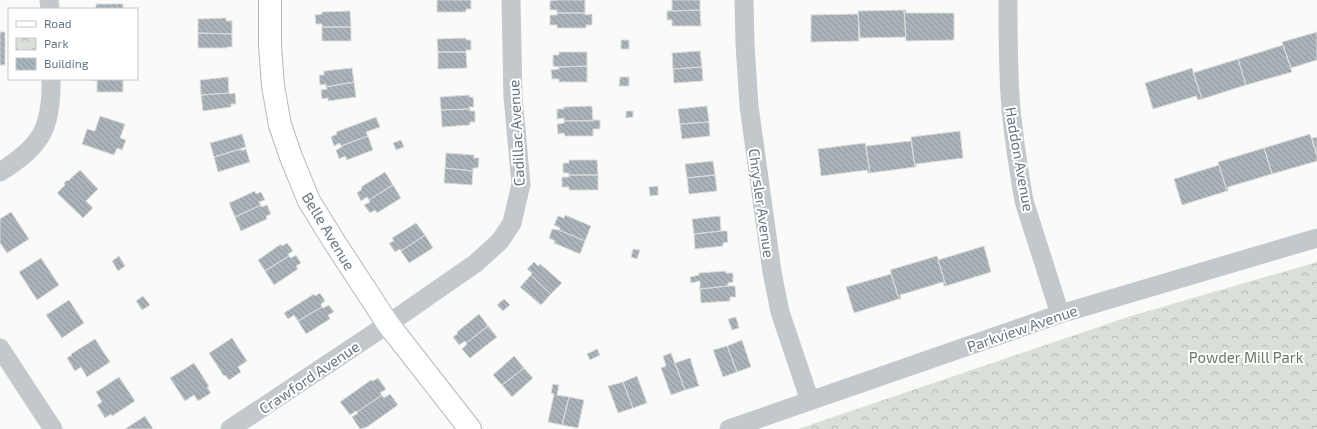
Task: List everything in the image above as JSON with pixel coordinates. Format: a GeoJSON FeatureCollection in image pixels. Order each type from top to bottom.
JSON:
{"type":"FeatureCollection","features":[{"type":"Feature","properties":{"kind":"street","name":"Belle Avenue"},"geometry":{"type":"LineString","coordinates":[[270,0],[270,45],[273,86],[280,125],[309,201],[334,243],[388,324],[470,429]]}},
{"type":"Feature","properties":{"kind":"street","name":"Cadillac Avenue"},"geometry":{"type":"LineString","coordinates":[[388,324],[476,263],[500,241],[512,223],[521,184],[513,97],[511,0]]}},
{"type":"Feature","properties":{"kind":"street","name":"Chrysler Avenue"},"geometry":{"type":"LineString","coordinates":[[744,0],[749,106],[772,272],[780,312],[810,401]]}},
{"type":"Feature","properties":{"kind":"street","name":"Haddon Avenue"},"geometry":{"type":"LineString","coordinates":[[1008,0],[1010,94],[1013,134],[1024,201],[1060,314]]}},
{"type":"Feature","properties":{"kind":"street"},"geometry":{"type":"LineString","coordinates":[[0,172],[20,159],[33,147],[43,133],[48,119],[51,80]]}},
{"type":"Feature","properties":{"kind":"street","name":"Parkview Avenue"},"geometry":{"type":"LineString","coordinates":[[729,429],[1060,314],[1317,238]]}},
{"type":"Feature","properties":{"kind":"street","name":"Crawford Avenue"},"geometry":{"type":"LineString","coordinates":[[230,429],[388,324]]}},
{"type":"Feature","properties":{"kind":"street"},"geometry":{"type":"LineString","coordinates":[[0,348],[52,429]]}},
{"type":"Feature","properties":{"kind":"green space","name":"Powder Mill Park"},"geometry":{"type":"Polygon","coordinates":[[[1317,262],[1317,429],[798,429],[1131,316],[1317,262]]]}},
{"type":"Feature","properties":{"kind":"building"},"geometry":{"type":"Polygon","coordinates":[[[437,0],[471,0],[471,9],[466,9],[466,12],[437,12],[437,0]]]}},
{"type":"Feature","properties":{"kind":"building"},"geometry":{"type":"Polygon","coordinates":[[[585,0],[585,13],[557,13],[557,10],[550,10],[550,1],[585,0]]]}},
{"type":"Feature","properties":{"kind":"building"},"geometry":{"type":"Polygon","coordinates":[[[672,0],[700,0],[700,10],[672,11],[672,0]]]}},
{"type":"Feature","properties":{"kind":"building"},"geometry":{"type":"Polygon","coordinates":[[[96,4],[123,4],[123,8],[96,8],[96,4]]]}},
{"type":"Feature","properties":{"kind":"building"},"geometry":{"type":"Polygon","coordinates":[[[700,10],[701,26],[672,26],[672,20],[667,20],[667,11],[700,10]]]}},
{"type":"Feature","properties":{"kind":"building"},"geometry":{"type":"Polygon","coordinates":[[[904,10],[906,37],[860,38],[858,11],[904,10]]]}},
{"type":"Feature","properties":{"kind":"building"},"geometry":{"type":"Polygon","coordinates":[[[904,10],[906,10],[906,13],[954,13],[954,40],[906,41],[904,10]]]}},
{"type":"Feature","properties":{"kind":"building"},"geometry":{"type":"Polygon","coordinates":[[[350,11],[351,27],[322,27],[322,24],[316,24],[315,15],[322,14],[322,12],[350,11]]]}},
{"type":"Feature","properties":{"kind":"building"},"geometry":{"type":"Polygon","coordinates":[[[557,13],[592,14],[592,25],[586,25],[586,28],[557,28],[557,25],[550,25],[550,15],[557,15],[557,13]]]}},
{"type":"Feature","properties":{"kind":"building"},"geometry":{"type":"Polygon","coordinates":[[[858,14],[859,41],[811,42],[811,15],[858,14]]]}},
{"type":"Feature","properties":{"kind":"building"},"geometry":{"type":"Polygon","coordinates":[[[226,18],[226,21],[232,21],[232,34],[198,33],[198,19],[226,18]]]}},
{"type":"Feature","properties":{"kind":"building"},"geometry":{"type":"Polygon","coordinates":[[[322,27],[351,27],[351,41],[322,41],[322,27]]]}},
{"type":"Feature","properties":{"kind":"building"},"geometry":{"type":"Polygon","coordinates":[[[0,32],[5,32],[5,65],[0,65],[0,32]]]}},
{"type":"Feature","properties":{"kind":"building"},"geometry":{"type":"Polygon","coordinates":[[[1317,32],[1317,60],[1291,68],[1282,42],[1317,32]]]}},
{"type":"Feature","properties":{"kind":"building"},"geometry":{"type":"Polygon","coordinates":[[[198,33],[232,34],[232,47],[198,48],[198,33]]]}},
{"type":"Feature","properties":{"kind":"building"},"geometry":{"type":"Polygon","coordinates":[[[466,38],[466,40],[471,40],[471,50],[466,50],[466,52],[438,52],[437,39],[466,38]]]}},
{"type":"Feature","properties":{"kind":"building"},"geometry":{"type":"Polygon","coordinates":[[[621,40],[629,40],[629,49],[621,49],[621,40]]]}},
{"type":"Feature","properties":{"kind":"building"},"geometry":{"type":"Polygon","coordinates":[[[1283,45],[1292,72],[1246,85],[1238,59],[1283,45]]]}},
{"type":"Feature","properties":{"kind":"building"},"geometry":{"type":"Polygon","coordinates":[[[700,51],[702,67],[673,69],[672,53],[700,51]]]}},
{"type":"Feature","properties":{"kind":"building"},"geometry":{"type":"Polygon","coordinates":[[[438,52],[466,52],[467,68],[438,69],[438,52]]]}},
{"type":"Feature","properties":{"kind":"building"},"geometry":{"type":"Polygon","coordinates":[[[559,52],[587,52],[587,66],[553,66],[553,55],[559,55],[559,52]]]}},
{"type":"Feature","properties":{"kind":"building"},"geometry":{"type":"Polygon","coordinates":[[[1238,59],[1246,85],[1202,99],[1193,73],[1238,59]]]}},
{"type":"Feature","properties":{"kind":"building"},"geometry":{"type":"Polygon","coordinates":[[[587,66],[587,82],[559,82],[559,79],[552,79],[551,70],[559,69],[559,67],[587,66]]]}},
{"type":"Feature","properties":{"kind":"building"},"geometry":{"type":"Polygon","coordinates":[[[702,67],[703,81],[674,83],[673,69],[702,67]]]}},
{"type":"Feature","properties":{"kind":"building"},"geometry":{"type":"Polygon","coordinates":[[[352,68],[354,82],[326,87],[326,84],[320,85],[319,75],[324,75],[324,71],[352,68]]]}},
{"type":"Feature","properties":{"kind":"building"},"geometry":{"type":"Polygon","coordinates":[[[1192,68],[1202,99],[1198,100],[1196,96],[1153,109],[1145,83],[1192,68]]]}},
{"type":"Feature","properties":{"kind":"building"},"geometry":{"type":"Polygon","coordinates":[[[228,77],[229,93],[201,95],[200,80],[228,77]]]}},
{"type":"Feature","properties":{"kind":"building"},"geometry":{"type":"Polygon","coordinates":[[[620,77],[629,77],[629,86],[619,86],[620,77]]]}},
{"type":"Feature","properties":{"kind":"building"},"geometry":{"type":"Polygon","coordinates":[[[97,80],[123,80],[123,92],[97,92],[97,80]]]}},
{"type":"Feature","properties":{"kind":"building"},"geometry":{"type":"Polygon","coordinates":[[[354,82],[356,97],[328,101],[328,98],[322,99],[321,90],[327,89],[326,87],[354,82]]]}},
{"type":"Feature","properties":{"kind":"building"},"geometry":{"type":"Polygon","coordinates":[[[235,93],[236,104],[231,104],[231,107],[203,111],[201,95],[235,93]]]}},
{"type":"Feature","properties":{"kind":"building"},"geometry":{"type":"Polygon","coordinates":[[[469,95],[469,97],[473,97],[474,107],[469,107],[470,109],[441,110],[440,97],[469,95]]]}},
{"type":"Feature","properties":{"kind":"building"},"geometry":{"type":"Polygon","coordinates":[[[592,106],[593,121],[564,121],[564,118],[557,119],[557,109],[564,109],[564,107],[592,106]]]}},
{"type":"Feature","properties":{"kind":"building"},"geometry":{"type":"Polygon","coordinates":[[[707,106],[709,122],[680,124],[678,109],[707,106]]]}},
{"type":"Feature","properties":{"kind":"building"},"geometry":{"type":"Polygon","coordinates":[[[470,109],[470,111],[475,111],[475,122],[470,122],[470,125],[442,127],[441,110],[470,109]]]}},
{"type":"Feature","properties":{"kind":"building"},"geometry":{"type":"Polygon","coordinates":[[[626,111],[633,111],[633,117],[626,118],[626,111]]]}},
{"type":"Feature","properties":{"kind":"building"},"geometry":{"type":"Polygon","coordinates":[[[100,116],[125,124],[120,138],[126,140],[122,150],[117,148],[114,155],[82,144],[87,129],[95,131],[100,116]]]}},
{"type":"Feature","properties":{"kind":"building"},"geometry":{"type":"Polygon","coordinates":[[[376,117],[380,127],[366,132],[368,136],[341,146],[340,143],[334,146],[331,137],[337,134],[336,132],[376,117]]]}},
{"type":"Feature","properties":{"kind":"building"},"geometry":{"type":"Polygon","coordinates":[[[600,120],[600,129],[593,129],[593,136],[565,136],[564,133],[558,134],[557,124],[564,123],[564,121],[600,120]]]}},
{"type":"Feature","properties":{"kind":"building"},"geometry":{"type":"Polygon","coordinates":[[[709,122],[710,136],[682,139],[680,124],[709,122]]]}},
{"type":"Feature","properties":{"kind":"building"},"geometry":{"type":"Polygon","coordinates":[[[960,131],[963,158],[916,164],[915,167],[911,137],[960,131]]]}},
{"type":"Feature","properties":{"kind":"building"},"geometry":{"type":"Polygon","coordinates":[[[242,134],[246,147],[214,157],[210,143],[242,134]]]}},
{"type":"Feature","properties":{"kind":"building"},"geometry":{"type":"Polygon","coordinates":[[[1310,134],[1317,156],[1317,161],[1272,174],[1264,148],[1310,134]]]}},
{"type":"Feature","properties":{"kind":"building"},"geometry":{"type":"Polygon","coordinates":[[[368,136],[373,150],[347,160],[345,156],[339,159],[336,150],[342,147],[341,146],[368,136]]]}},
{"type":"Feature","properties":{"kind":"building"},"geometry":{"type":"Polygon","coordinates":[[[1317,137],[1317,156],[1312,138],[1317,137]]]}},
{"type":"Feature","properties":{"kind":"building"},"geometry":{"type":"Polygon","coordinates":[[[401,140],[404,147],[396,150],[393,143],[401,140]]]}},
{"type":"Feature","properties":{"kind":"building"},"geometry":{"type":"Polygon","coordinates":[[[911,141],[915,167],[870,173],[866,146],[911,141]]]}},
{"type":"Feature","properties":{"kind":"building"},"geometry":{"type":"Polygon","coordinates":[[[865,143],[870,173],[868,173],[867,170],[821,176],[818,149],[865,143]]]}},
{"type":"Feature","properties":{"kind":"building"},"geometry":{"type":"Polygon","coordinates":[[[1264,148],[1272,174],[1228,187],[1227,191],[1218,162],[1264,148]]]}},
{"type":"Feature","properties":{"kind":"building"},"geometry":{"type":"Polygon","coordinates":[[[241,149],[241,151],[246,149],[250,162],[218,172],[214,157],[241,149]]]}},
{"type":"Feature","properties":{"kind":"building"},"geometry":{"type":"Polygon","coordinates":[[[446,153],[474,155],[474,158],[479,158],[478,168],[473,168],[473,171],[445,168],[446,153]]]}},
{"type":"Feature","properties":{"kind":"building"},"geometry":{"type":"Polygon","coordinates":[[[569,160],[597,160],[598,175],[569,175],[569,173],[563,173],[563,163],[569,163],[569,160]]]}},
{"type":"Feature","properties":{"kind":"building"},"geometry":{"type":"Polygon","coordinates":[[[713,161],[715,175],[687,178],[685,164],[713,161]]]}},
{"type":"Feature","properties":{"kind":"building"},"geometry":{"type":"Polygon","coordinates":[[[1219,165],[1227,191],[1182,205],[1174,179],[1219,165]]]}},
{"type":"Feature","properties":{"kind":"building"},"geometry":{"type":"Polygon","coordinates":[[[445,168],[473,171],[472,185],[444,183],[445,168]]]}},
{"type":"Feature","properties":{"kind":"building"},"geometry":{"type":"Polygon","coordinates":[[[80,170],[98,189],[86,201],[93,208],[83,218],[57,193],[65,185],[64,183],[67,180],[68,181],[80,170]]]}},
{"type":"Feature","properties":{"kind":"building"},"geometry":{"type":"Polygon","coordinates":[[[385,172],[393,185],[369,200],[367,197],[361,201],[357,193],[362,189],[361,187],[385,172]]]}},
{"type":"Feature","properties":{"kind":"building"},"geometry":{"type":"Polygon","coordinates":[[[569,175],[598,175],[598,190],[569,190],[569,187],[562,187],[562,177],[569,177],[569,175]]]}},
{"type":"Feature","properties":{"kind":"building"},"geometry":{"type":"Polygon","coordinates":[[[715,175],[717,191],[689,194],[687,178],[715,175]]]}},
{"type":"Feature","properties":{"kind":"building"},"geometry":{"type":"Polygon","coordinates":[[[393,185],[401,198],[377,213],[375,210],[370,213],[364,205],[370,202],[369,200],[393,185]]]}},
{"type":"Feature","properties":{"kind":"building"},"geometry":{"type":"Polygon","coordinates":[[[658,186],[658,195],[650,196],[649,187],[658,186]]]}},
{"type":"Feature","properties":{"kind":"building"},"geometry":{"type":"Polygon","coordinates":[[[255,191],[256,194],[261,192],[265,200],[259,202],[261,205],[235,217],[229,203],[255,191]]]}},
{"type":"Feature","properties":{"kind":"building"},"geometry":{"type":"Polygon","coordinates":[[[261,205],[261,207],[267,205],[271,214],[266,216],[267,219],[241,231],[235,217],[261,205]]]}},
{"type":"Feature","properties":{"kind":"building"},"geometry":{"type":"Polygon","coordinates":[[[11,212],[29,239],[7,253],[0,243],[0,219],[11,212]]]}},
{"type":"Feature","properties":{"kind":"building"},"geometry":{"type":"Polygon","coordinates":[[[565,215],[591,226],[585,241],[559,230],[560,228],[554,225],[558,216],[564,218],[565,215]]]}},
{"type":"Feature","properties":{"kind":"building"},"geometry":{"type":"Polygon","coordinates":[[[720,216],[721,231],[694,234],[692,219],[720,216]]]}},
{"type":"Feature","properties":{"kind":"building"},"geometry":{"type":"Polygon","coordinates":[[[416,223],[425,235],[401,251],[400,249],[395,252],[389,243],[394,241],[392,238],[416,223]]]}},
{"type":"Feature","properties":{"kind":"building"},"geometry":{"type":"Polygon","coordinates":[[[552,229],[559,230],[585,241],[580,254],[554,243],[555,241],[549,238],[552,229]]]}},
{"type":"Feature","properties":{"kind":"building"},"geometry":{"type":"Polygon","coordinates":[[[727,231],[728,242],[723,243],[723,246],[695,249],[694,234],[727,231]]]}},
{"type":"Feature","properties":{"kind":"building"},"geometry":{"type":"Polygon","coordinates":[[[425,235],[433,248],[409,263],[401,251],[425,235]]]}},
{"type":"Feature","properties":{"kind":"building"},"geometry":{"type":"Polygon","coordinates":[[[287,243],[293,251],[288,254],[289,256],[265,271],[258,260],[281,244],[282,246],[287,243]]]}},
{"type":"Feature","properties":{"kind":"building"},"geometry":{"type":"Polygon","coordinates":[[[984,246],[991,272],[946,286],[938,260],[984,246]]]}},
{"type":"Feature","properties":{"kind":"building"},"geometry":{"type":"Polygon","coordinates":[[[633,249],[640,250],[637,259],[631,257],[633,249]]]}},
{"type":"Feature","properties":{"kind":"building"},"geometry":{"type":"Polygon","coordinates":[[[296,255],[301,263],[296,266],[298,269],[274,285],[265,271],[289,256],[291,258],[296,255]]]}},
{"type":"Feature","properties":{"kind":"building"},"geometry":{"type":"Polygon","coordinates":[[[119,256],[125,266],[118,271],[112,261],[119,256]]]}},
{"type":"Feature","properties":{"kind":"building"},"geometry":{"type":"Polygon","coordinates":[[[937,256],[946,286],[944,286],[943,282],[900,295],[901,299],[899,299],[890,270],[937,256]]]}},
{"type":"Feature","properties":{"kind":"building"},"geometry":{"type":"Polygon","coordinates":[[[41,258],[59,285],[37,300],[19,272],[41,258]]]}},
{"type":"Feature","properties":{"kind":"building"},"geometry":{"type":"Polygon","coordinates":[[[534,262],[538,266],[540,264],[562,283],[551,294],[531,275],[532,273],[527,269],[534,262]]]}},
{"type":"Feature","properties":{"kind":"building"},"geometry":{"type":"Polygon","coordinates":[[[726,271],[726,273],[733,273],[733,282],[728,283],[728,286],[700,289],[700,281],[691,283],[690,277],[699,275],[699,273],[726,271]]]}},
{"type":"Feature","properties":{"kind":"building"},"geometry":{"type":"Polygon","coordinates":[[[891,274],[899,299],[854,313],[846,287],[891,274]]]}},
{"type":"Feature","properties":{"kind":"building"},"geometry":{"type":"Polygon","coordinates":[[[531,275],[551,294],[541,305],[520,287],[531,275]]]}},
{"type":"Feature","properties":{"kind":"building"},"geometry":{"type":"Polygon","coordinates":[[[735,286],[736,297],[730,297],[730,301],[701,303],[700,289],[735,286]]]}},
{"type":"Feature","properties":{"kind":"building"},"geometry":{"type":"Polygon","coordinates":[[[320,293],[325,301],[321,304],[322,307],[298,321],[294,315],[288,319],[284,313],[314,294],[315,296],[320,293]]]}},
{"type":"Feature","properties":{"kind":"building"},"geometry":{"type":"Polygon","coordinates":[[[143,296],[150,305],[142,310],[136,301],[143,296]]]}},
{"type":"Feature","properties":{"kind":"building"},"geometry":{"type":"Polygon","coordinates":[[[504,299],[510,305],[503,311],[497,305],[504,299]]]}},
{"type":"Feature","properties":{"kind":"building"},"geometry":{"type":"Polygon","coordinates":[[[69,300],[84,323],[62,338],[46,315],[69,300]]]}},
{"type":"Feature","properties":{"kind":"building"},"geometry":{"type":"Polygon","coordinates":[[[329,305],[334,312],[328,315],[330,319],[306,334],[298,321],[322,307],[323,308],[329,305]]]}},
{"type":"Feature","properties":{"kind":"building"},"geometry":{"type":"Polygon","coordinates":[[[479,314],[488,326],[466,343],[465,341],[459,345],[453,337],[479,314]]]}},
{"type":"Feature","properties":{"kind":"building"},"geometry":{"type":"Polygon","coordinates":[[[736,317],[739,328],[732,330],[728,319],[736,317]]]}},
{"type":"Feature","properties":{"kind":"building"},"geometry":{"type":"Polygon","coordinates":[[[488,326],[497,337],[470,358],[462,349],[467,344],[466,343],[488,326]]]}},
{"type":"Feature","properties":{"kind":"building"},"geometry":{"type":"Polygon","coordinates":[[[232,338],[247,361],[238,367],[241,372],[229,380],[225,375],[224,376],[209,353],[232,338]]]}},
{"type":"Feature","properties":{"kind":"building"},"geometry":{"type":"Polygon","coordinates":[[[95,339],[110,362],[87,377],[81,367],[75,371],[67,358],[95,339]]]}},
{"type":"Feature","properties":{"kind":"building"},"geometry":{"type":"Polygon","coordinates":[[[742,340],[751,367],[737,372],[727,346],[742,340]]]}},
{"type":"Feature","properties":{"kind":"building"},"geometry":{"type":"Polygon","coordinates":[[[727,346],[737,372],[723,377],[713,350],[727,346]]]}},
{"type":"Feature","properties":{"kind":"building"},"geometry":{"type":"Polygon","coordinates":[[[597,349],[600,355],[590,360],[587,354],[597,349]]]}},
{"type":"Feature","properties":{"kind":"building"},"geometry":{"type":"Polygon","coordinates":[[[671,353],[685,390],[671,395],[661,368],[666,366],[663,356],[671,353]]]}},
{"type":"Feature","properties":{"kind":"building"},"geometry":{"type":"Polygon","coordinates":[[[514,356],[524,368],[502,385],[493,375],[514,356]]]}},
{"type":"Feature","properties":{"kind":"building"},"geometry":{"type":"Polygon","coordinates":[[[690,358],[699,386],[685,390],[675,363],[690,358]]]}},
{"type":"Feature","properties":{"kind":"building"},"geometry":{"type":"Polygon","coordinates":[[[194,363],[209,386],[207,387],[211,393],[198,401],[194,395],[185,401],[170,378],[194,363]]]}},
{"type":"Feature","properties":{"kind":"building"},"geometry":{"type":"Polygon","coordinates":[[[524,368],[533,378],[512,397],[502,385],[524,368]]]}},
{"type":"Feature","properties":{"kind":"building"},"geometry":{"type":"Polygon","coordinates":[[[637,376],[647,403],[633,408],[623,382],[637,376]]]}},
{"type":"Feature","properties":{"kind":"building"},"geometry":{"type":"Polygon","coordinates":[[[119,377],[135,401],[112,416],[111,414],[105,418],[97,405],[102,402],[96,392],[119,377]]]}},
{"type":"Feature","properties":{"kind":"building"},"geometry":{"type":"Polygon","coordinates":[[[378,378],[386,389],[380,393],[382,395],[350,415],[340,402],[371,380],[373,381],[378,378]]]}},
{"type":"Feature","properties":{"kind":"building"},"geometry":{"type":"Polygon","coordinates":[[[623,382],[633,408],[618,413],[608,386],[623,382]]]}},
{"type":"Feature","properties":{"kind":"building"},"geometry":{"type":"Polygon","coordinates":[[[553,384],[559,385],[557,395],[569,397],[562,425],[548,422],[554,394],[551,393],[553,384]]]}},
{"type":"Feature","properties":{"kind":"building"},"geometry":{"type":"Polygon","coordinates":[[[390,394],[398,405],[367,427],[360,429],[352,417],[382,395],[384,398],[390,394]]]}},
{"type":"Feature","properties":{"kind":"building"},"geometry":{"type":"Polygon","coordinates":[[[569,397],[584,400],[578,428],[562,425],[569,397]]]}},
{"type":"Feature","properties":{"kind":"building"},"geometry":{"type":"Polygon","coordinates":[[[145,416],[153,429],[125,429],[145,416]]]}}]}
